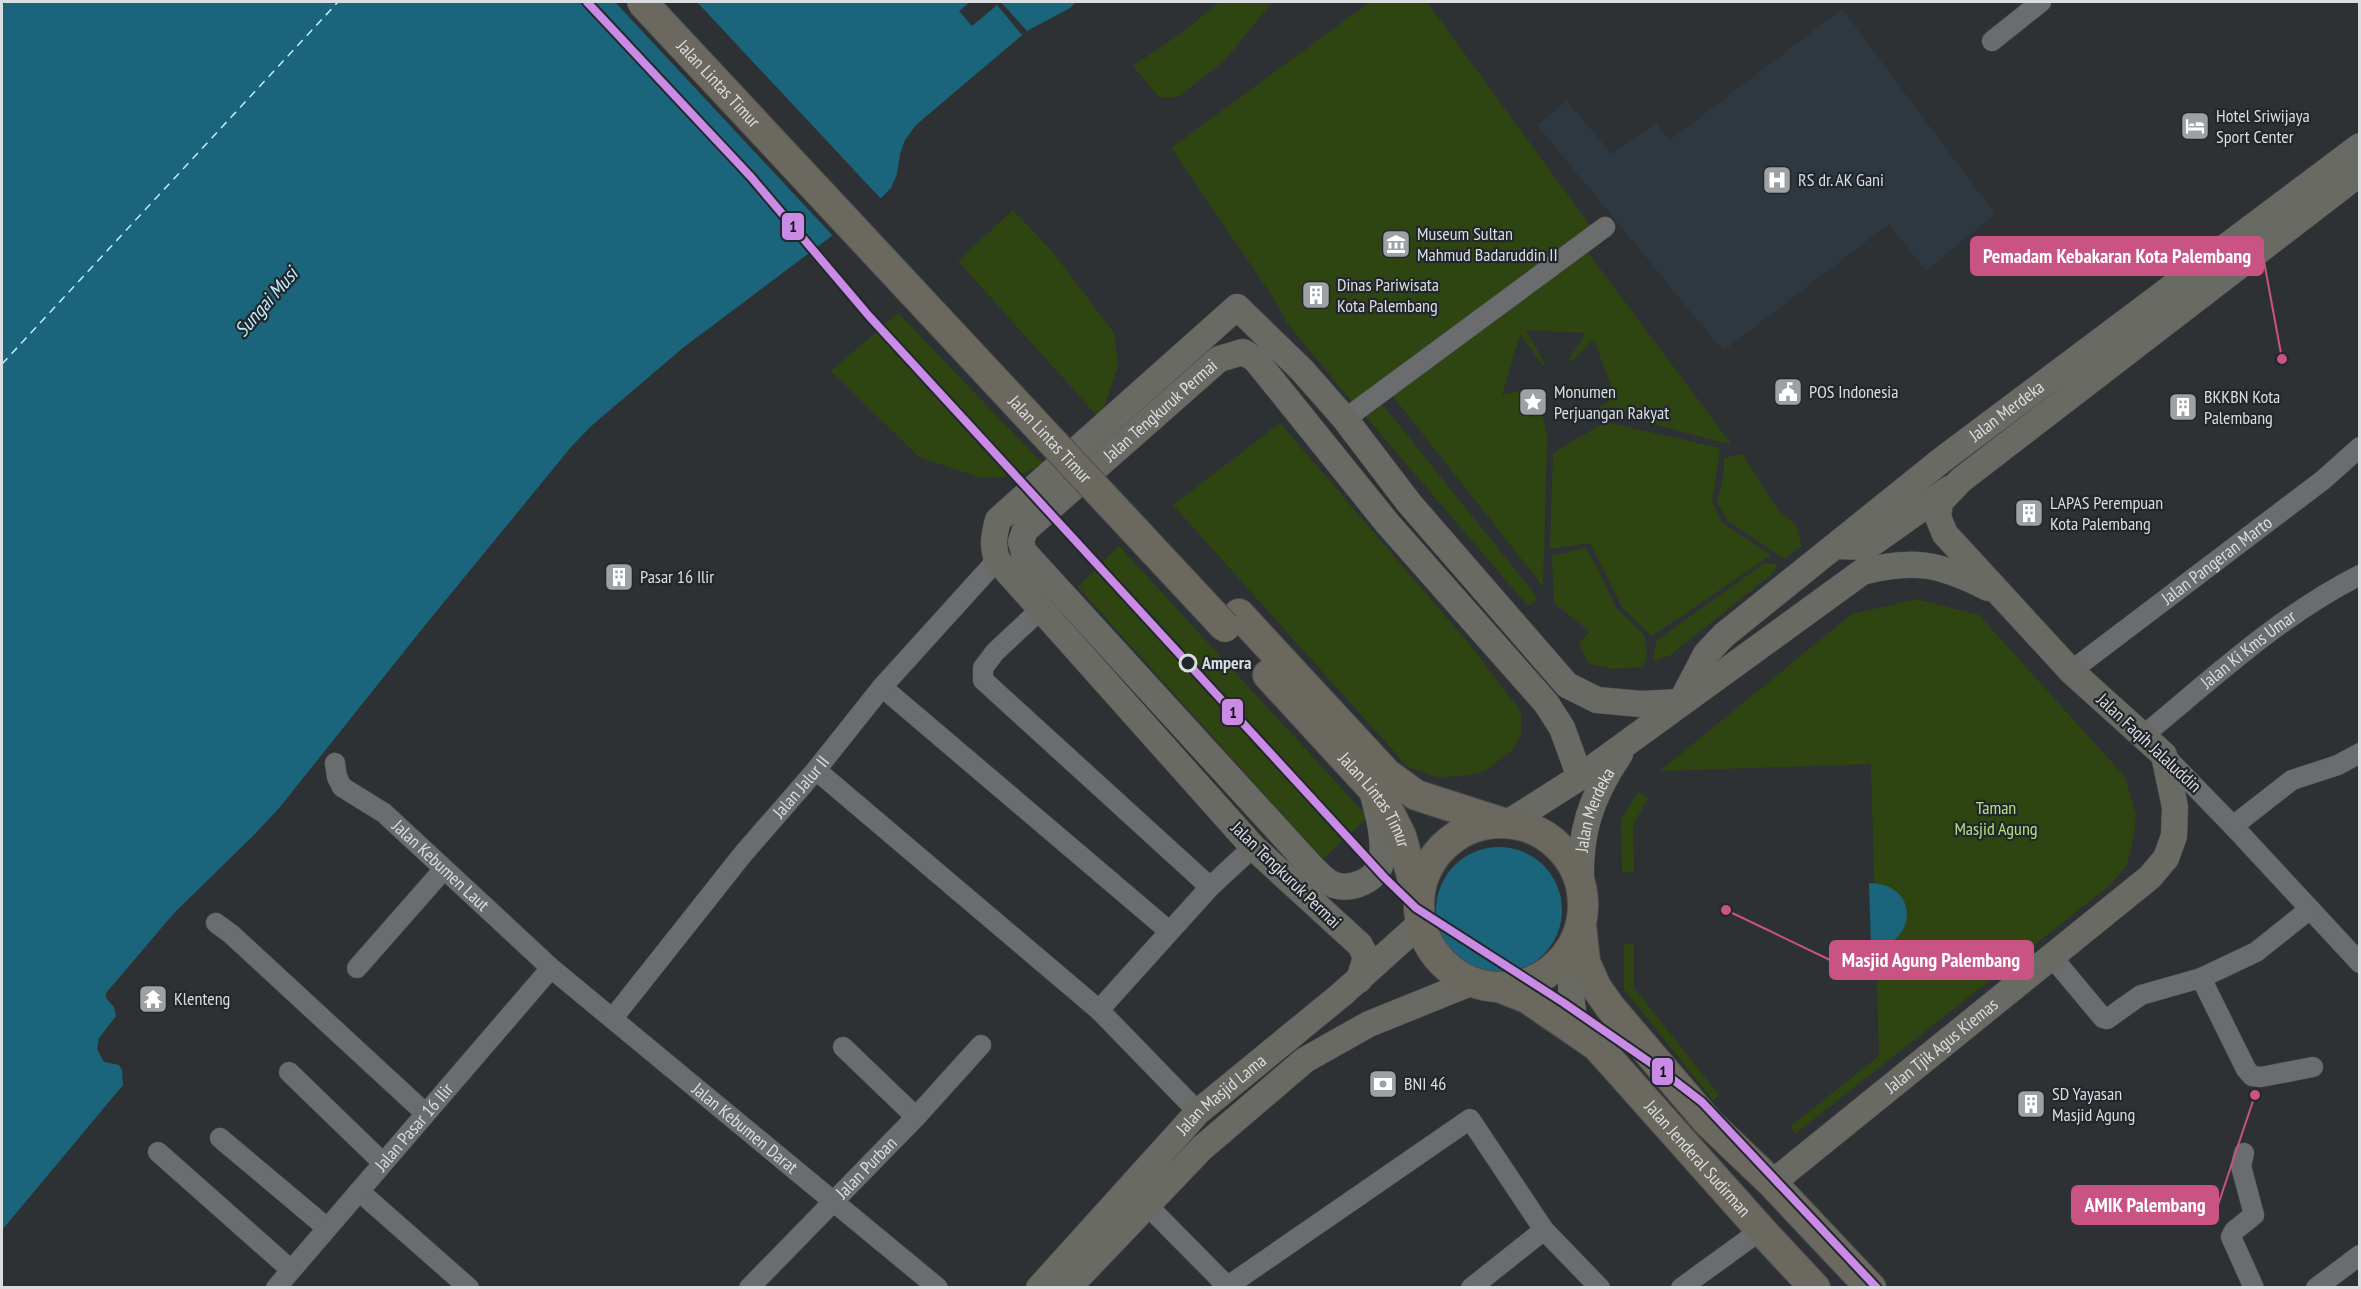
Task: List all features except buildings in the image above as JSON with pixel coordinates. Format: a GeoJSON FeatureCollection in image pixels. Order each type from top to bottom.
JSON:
{"type":"FeatureCollection","features":[{"type":"Feature","properties":{"kind":"highway","name":"Jalan Lintas Timur"},"geometry":{"type":"LineString","coordinates":[[642,2],[1232,620],[1387,774],[1416,795],[1506,824]]}},
{"type":"Feature","properties":{"kind":"highway","name":"Jalan Lintas Timur"},"geometry":{"type":"LineString","coordinates":[[670,2],[1232,620],[1371,787],[1396,823],[1420,913]]}},
{"type":"Feature","properties":{"kind":"highway","name":"Jalan Jenderal Sudirman"},"geometry":{"type":"LineString","coordinates":[[1815,1287],[1761,1230],[1598,1046],[1527,998],[1459,977],[1439,959],[1428,942],[1420,913],[1423,881],[1432,861],[1446,845],[1464,832],[1484,825],[1506,824],[1519,825],[1544,834],[1563,852],[1571,862],[1581,886],[1583,899],[1581,925],[1586,962],[1596,987],[1605,1001],[1708,1122],[1772,1183],[1871,1287]]}},
{"type":"Feature","properties":{"kind":"highway","name":"Jalan Jenderal Sudirman"},"geometry":{"type":"LineString","coordinates":[[1486,984],[1521,985],[1551,971],[1567,955],[1581,925]]}},
{"type":"Feature","properties":{"kind":"main road","name":"Jalan Merdeka"},"geometry":{"type":"LineString","coordinates":[[1681,702],[1707,654],[1724,635],[1976,433],[2360,146]]}},
{"type":"Feature","properties":{"kind":"main road","name":"Jalan Merdeka"},"geometry":{"type":"LineString","coordinates":[[1939,523],[1940,502],[1961,480],[2360,173]]}},
{"type":"Feature","properties":{"kind":"main road"},"geometry":{"type":"LineString","coordinates":[[997,560],[993,540],[998,520],[1237,307],[1302,370],[1345,419],[1409,503],[1567,686],[1597,700],[1641,704],[1681,702]]}},
{"type":"Feature","properties":{"kind":"main road","name":"Jalan Tengkuruk Permai"},"geometry":{"type":"LineString","coordinates":[[1371,787],[1381,831],[1383,856],[1380,867],[1366,881],[1355,885],[1333,885],[1323,879],[1309,864],[1024,552],[1021,542],[1025,530],[1219,359],[1243,352],[1255,359],[1388,524],[1546,703],[1562,728],[1580,777]]}},
{"type":"Feature","properties":{"kind":"main road"},"geometry":{"type":"LineString","coordinates":[[1836,546],[1867,547],[1961,480]]}},
{"type":"Feature","properties":{"kind":"main road"},"geometry":{"type":"LineString","coordinates":[[1388,524],[1409,503]]}},
{"type":"Feature","properties":{"kind":"main road","name":"Jalan Faqih Jalaluddin"},"geometry":{"type":"LineString","coordinates":[[1939,523],[1945,534],[2071,671],[2164,755]]}},
{"type":"Feature","properties":{"kind":"main road","name":"Jalan Tengkuruk Permai"},"geometry":{"type":"LineString","coordinates":[[997,560],[1253,847],[1365,950],[1364,965],[1359,980]]}},
{"type":"Feature","properties":{"kind":"main road","name":"Jalan Merdeka"},"geometry":{"type":"LineString","coordinates":[[1506,824],[1580,777],[1862,572],[1891,565],[1920,564],[1959,573],[1999,593]]}},
{"type":"Feature","properties":{"kind":"main road","name":"Jalan Merdeka"},"geometry":{"type":"LineString","coordinates":[[1581,886],[1580,864],[1590,806],[1606,773],[1630,740]]}},
{"type":"Feature","properties":{"kind":"main road","name":"Jalan Tjik Agus Kiemas"},"geometry":{"type":"LineString","coordinates":[[1772,1183],[2150,877],[2166,858],[2174,836],[2175,807],[2164,755]]}},
{"type":"Feature","properties":{"kind":"main road"},"geometry":{"type":"LineString","coordinates":[[1313,902],[1333,885]]}},
{"type":"Feature","properties":{"kind":"main road","name":"Jalan Masjid Lama"},"geometry":{"type":"LineString","coordinates":[[1039,1287],[1198,1112],[1359,980],[1420,913]]}},
{"type":"Feature","properties":{"kind":"main road","name":"Jalan Jenderal Sudirman"},"geometry":{"type":"LineString","coordinates":[[1577,1031],[1571,1009],[1569,981],[1581,925]]}},
{"type":"Feature","properties":{"kind":"main road"},"geometry":{"type":"LineString","coordinates":[[1068,1287],[1202,1148],[1305,1060],[1369,1024],[1486,984]]}},
{"type":"Feature","properties":{"kind":"main road"},"geometry":{"type":"LineString","coordinates":[[1319,1013],[1340,1041]]}},
{"type":"Feature","properties":{"kind":"street"},"geometry":{"type":"LineString","coordinates":[[1992,41],[2041,2]]}},
{"type":"Feature","properties":{"kind":"street"},"geometry":{"type":"LineString","coordinates":[[1345,419],[1605,227]]}},
{"type":"Feature","properties":{"kind":"street","name":"Jalan Pangeran Marto"},"geometry":{"type":"LineString","coordinates":[[2071,671],[2323,480],[2360,447]]}},
{"type":"Feature","properties":{"kind":"street","name":"Jalan Jalur II"},"geometry":{"type":"LineString","coordinates":[[613,1018],[743,854],[816,770],[882,687],[997,560]]}},
{"type":"Feature","properties":{"kind":"street","name":"Jalan Ki Kms Umar"},"geometry":{"type":"LineString","coordinates":[[2144,735],[2252,645],[2312,602],[2360,575]]}},
{"type":"Feature","properties":{"kind":"street"},"geometry":{"type":"LineString","coordinates":[[1041,609],[995,652],[983,668],[983,680],[1210,887]]}},
{"type":"Feature","properties":{"kind":"street"},"geometry":{"type":"LineString","coordinates":[[882,687],[1169,931]]}},
{"type":"Feature","properties":{"kind":"street"},"geometry":{"type":"LineString","coordinates":[[2233,826],[2292,780],[2338,765],[2360,753]]}},
{"type":"Feature","properties":{"kind":"street","name":"Jalan Faqih Jalaluddin"},"geometry":{"type":"LineString","coordinates":[[2164,755],[2360,963]]}},
{"type":"Feature","properties":{"kind":"street","name":"Jalan Kebumen Laut"},"geometry":{"type":"LineString","coordinates":[[335,763],[337,777],[342,787],[384,813],[551,968]]}},
{"type":"Feature","properties":{"kind":"street"},"geometry":{"type":"LineString","coordinates":[[816,770],[1099,1010],[1198,1112]]}},
{"type":"Feature","properties":{"kind":"street"},"geometry":{"type":"LineString","coordinates":[[1099,1010],[1210,887],[1253,847]]}},
{"type":"Feature","properties":{"kind":"street"},"geometry":{"type":"LineString","coordinates":[[357,968],[444,869]]}},
{"type":"Feature","properties":{"kind":"street"},"geometry":{"type":"LineString","coordinates":[[2052,957],[2103,1018],[2107,1019],[2141,995],[2201,978],[2256,952],[2310,909]]}},
{"type":"Feature","properties":{"kind":"street"},"geometry":{"type":"LineString","coordinates":[[216,923],[231,934],[424,1113]]}},
{"type":"Feature","properties":{"kind":"street","name":"Jalan Kebumen Darat"},"geometry":{"type":"LineString","coordinates":[[551,968],[938,1287]]}},
{"type":"Feature","properties":{"kind":"street","name":"Jalan Pasar 16 Ilir"},"geometry":{"type":"LineString","coordinates":[[276,1287],[551,968]]}},
{"type":"Feature","properties":{"kind":"street"},"geometry":{"type":"LineString","coordinates":[[2201,978],[2246,1069],[2252,1076],[2261,1077],[2313,1067]]}},
{"type":"Feature","properties":{"kind":"street","name":"Jalan Purban"},"geometry":{"type":"LineString","coordinates":[[749,1287],[835,1202],[981,1045]]}},
{"type":"Feature","properties":{"kind":"street"},"geometry":{"type":"LineString","coordinates":[[843,1047],[916,1117]]}},
{"type":"Feature","properties":{"kind":"street"},"geometry":{"type":"LineString","coordinates":[[289,1072],[382,1162]]}},
{"type":"Feature","properties":{"kind":"street"},"geometry":{"type":"LineString","coordinates":[[1147,1205],[1228,1287],[1470,1119],[1544,1230],[1600,1287]]}},
{"type":"Feature","properties":{"kind":"street"},"geometry":{"type":"LineString","coordinates":[[220,1138],[327,1228]]}},
{"type":"Feature","properties":{"kind":"street"},"geometry":{"type":"LineString","coordinates":[[158,1152],[290,1269]]}},
{"type":"Feature","properties":{"kind":"street"},"geometry":{"type":"LineString","coordinates":[[2244,1153],[2241,1166],[2254,1215],[2234,1231],[2231,1238],[2254,1287]]}},
{"type":"Feature","properties":{"kind":"street"},"geometry":{"type":"LineString","coordinates":[[359,1191],[469,1287]]}},
{"type":"Feature","properties":{"kind":"street"},"geometry":{"type":"LineString","coordinates":[[1471,1287],[1544,1230]]}},
{"type":"Feature","properties":{"kind":"street"},"geometry":{"type":"LineString","coordinates":[[1681,1287],[1761,1230]]}},
{"type":"Feature","properties":{"kind":"street"},"geometry":{"type":"LineString","coordinates":[[2316,1287],[2360,1255]]}},
{"type":"Feature","properties":{"kind":"shaded area","name":"RS dr. AK Gani"},"geometry":{"type":"Polygon","coordinates":[[[1842,9],[1995,214],[1926,271],[1889,224],[1723,351],[1537,125],[1567,101],[1612,154],[1656,123],[1670,140],[1842,9]]]}},
{"type":"Feature","properties":{"kind":"green space"},"geometry":{"type":"Polygon","coordinates":[[[1220,2],[1272,2],[1225,60],[1179,96],[1160,98],[1133,66],[1183,32],[1220,2]]]}},
{"type":"Feature","properties":{"kind":"green space"},"geometry":{"type":"Polygon","coordinates":[[[1370,2],[1427,2],[1591,227],[1354,404],[1287,323],[1275,300],[1171,148],[1370,2]]]}},
{"type":"Feature","properties":{"kind":"green space"},"geometry":{"type":"Polygon","coordinates":[[[1013,210],[1051,250],[1114,333],[1118,366],[1100,419],[958,261],[1013,210]]]}},
{"type":"Feature","properties":{"kind":"green space"},"geometry":{"type":"Polygon","coordinates":[[[1586,250],[1732,445],[1597,409],[1611,399],[1576,389],[1576,386],[1613,392],[1594,339],[1572,361],[1569,359],[1586,333],[1526,330],[1545,364],[1543,366],[1520,334],[1502,395],[1536,387],[1547,435],[1543,586],[1392,395],[1586,250]]]}},
{"type":"Feature","properties":{"kind":"green space"},"geometry":{"type":"Polygon","coordinates":[[[898,313],[1044,465],[1015,476],[981,478],[919,457],[831,371],[898,313]]]}},
{"type":"Feature","properties":{"kind":"green space"},"geometry":{"type":"Polygon","coordinates":[[[1382,404],[1538,598],[1528,606],[1366,417],[1382,404]]]}},
{"type":"Feature","properties":{"kind":"green space"},"geometry":{"type":"Polygon","coordinates":[[[1605,422],[1720,448],[1712,502],[1722,523],[1771,555],[1652,636],[1622,607],[1590,543],[1550,549],[1553,453],[1605,422]]]}},
{"type":"Feature","properties":{"kind":"green space"},"geometry":{"type":"Polygon","coordinates":[[[1280,423],[1470,645],[1521,712],[1521,734],[1512,750],[1485,771],[1461,776],[1436,777],[1408,767],[1173,505],[1280,423]]]}},
{"type":"Feature","properties":{"kind":"green space"},"geometry":{"type":"Polygon","coordinates":[[[1742,454],[1779,511],[1797,526],[1801,546],[1785,559],[1728,521],[1717,503],[1724,473],[1724,458],[1742,454]]]}},
{"type":"Feature","properties":{"kind":"green space"},"geometry":{"type":"Polygon","coordinates":[[[1119,546],[1368,817],[1323,859],[1078,587],[1119,546]]]}},
{"type":"Feature","properties":{"kind":"green space"},"geometry":{"type":"Polygon","coordinates":[[[1585,548],[1596,565],[1616,608],[1644,635],[1647,655],[1643,667],[1612,669],[1588,663],[1579,643],[1590,632],[1554,603],[1552,556],[1585,548]]]}},
{"type":"Feature","properties":{"kind":"green space"},"geometry":{"type":"Polygon","coordinates":[[[1765,563],[1778,564],[1773,573],[1669,656],[1653,661],[1656,641],[1765,563]]]}},
{"type":"Feature","properties":{"kind":"green space","name":"Taman Masjid Agung"},"geometry":{"type":"Polygon","coordinates":[[[1916,599],[1979,615],[2125,777],[2136,814],[2133,840],[2127,865],[2109,886],[1795,1134],[1791,1126],[1879,1056],[1871,764],[1660,771],[1852,614],[1916,599]]]}},
{"type":"Feature","properties":{"kind":"green space"},"geometry":{"type":"Polygon","coordinates":[[[1638,792],[1648,798],[1633,825],[1634,872],[1622,872],[1621,820],[1638,792]]]}},
{"type":"Feature","properties":{"kind":"green space"},"geometry":{"type":"Polygon","coordinates":[[[1624,944],[1634,944],[1634,988],[1719,1095],[1713,1100],[1624,989],[1624,944]]]}},
{"type":"Feature","properties":{"kind":"water","name":"Sungai Musi"},"geometry":{"type":"Polygon","coordinates":[[[5,2],[1076,2],[1070,8],[1027,31],[916,125],[905,140],[897,174],[891,188],[877,202],[684,347],[590,427],[571,447],[280,807],[175,912],[106,993],[106,998],[114,1007],[116,1016],[99,1038],[97,1049],[104,1062],[119,1065],[122,1070],[123,1085],[2,1230],[2,7],[5,2]]]}},
{"type":"Feature","properties":{"kind":"water"},"geometry":{"type":"Polygon","coordinates":[[[1499,847],[1523,852],[1543,866],[1557,886],[1562,910],[1557,934],[1543,954],[1523,968],[1499,973],[1475,968],[1455,954],[1441,934],[1436,910],[1441,886],[1455,866],[1475,852],[1499,847]]]}},
{"type":"Feature","properties":{"kind":"water"},"geometry":{"type":"Polygon","coordinates":[[[1869,883],[1887,886],[1899,894],[1905,904],[1907,916],[1904,928],[1897,938],[1886,945],[1871,947],[1869,883]]]}},
{"type":"Feature","properties":{"kind":"pier"},"geometry":{"type":"Polygon","coordinates":[[[615,2],[697,2],[883,201],[834,237],[615,2]]]}},
{"type":"Feature","properties":{"kind":"pier"},"geometry":{"type":"Polygon","coordinates":[[[970,2],[1001,2],[1027,31],[1022,35],[997,5],[972,26],[959,11],[970,2]]]}},
{"type":"Feature","properties":{"kind":"ferry route"},"geometry":{"type":"LineString","coordinates":[[2,364],[338,2]]}},
{"type":"Feature","properties":{"kind":"transit line","name":"1"},"geometry":{"type":"LineString","coordinates":[[587,2],[751,177],[869,316],[1385,878],[1416,908],[1564,1003],[1658,1068],[1702,1102],[1877,1288]]}},
{"type":"Feature","properties":{"kind":"place","name":"Hotel Sriwijaya Sport Center"},"geometry":{"type":"Point","coordinates":[2195,126]}},
{"type":"Feature","properties":{"kind":"place","name":"RS dr. AK Gani"},"geometry":{"type":"Point","coordinates":[1777,180]}},
{"type":"Feature","properties":{"kind":"place","name":"Museum Sultan Mahmud Badaruddin II"},"geometry":{"type":"Point","coordinates":[1396,244]}},
{"type":"Feature","properties":{"kind":"place","name":"Dinas Pariwisata Kota Palembang"},"geometry":{"type":"Point","coordinates":[1316,295]}},
{"type":"Feature","properties":{"kind":"place","name":"Pemadam Kebakaran Kota Palembang"},"geometry":{"type":"Point","coordinates":[2282,359]}},
{"type":"Feature","properties":{"kind":"place","name":"POS Indonesia"},"geometry":{"type":"Point","coordinates":[1788,392]}},
{"type":"Feature","properties":{"kind":"place","name":"Monumen Perjuangan Rakyat"},"geometry":{"type":"Point","coordinates":[1533,402]}},
{"type":"Feature","properties":{"kind":"place","name":"BKKBN Kota Palembang"},"geometry":{"type":"Point","coordinates":[2183,407]}},
{"type":"Feature","properties":{"kind":"place","name":"LAPAS Perempuan Kota Palembang"},"geometry":{"type":"Point","coordinates":[2029,513]}},
{"type":"Feature","properties":{"kind":"place","name":"Pasar 16 Ilir"},"geometry":{"type":"Point","coordinates":[619,577]}},
{"type":"Feature","properties":{"kind":"place","name":"Ampera"},"geometry":{"type":"Point","coordinates":[1188,663]}},
{"type":"Feature","properties":{"kind":"place","name":"Masjid Agung Palembang"},"geometry":{"type":"Point","coordinates":[1726,910]}},
{"type":"Feature","properties":{"kind":"place","name":"Klenteng"},"geometry":{"type":"Point","coordinates":[153,999]}},
{"type":"Feature","properties":{"kind":"place","name":"BNI 46"},"geometry":{"type":"Point","coordinates":[1383,1084]}},
{"type":"Feature","properties":{"kind":"place","name":"AMIK Palembang"},"geometry":{"type":"Point","coordinates":[2255,1095]}},
{"type":"Feature","properties":{"kind":"place","name":"SD Yayasan Masjid Agung"},"geometry":{"type":"Point","coordinates":[2031,1104]}}]}
